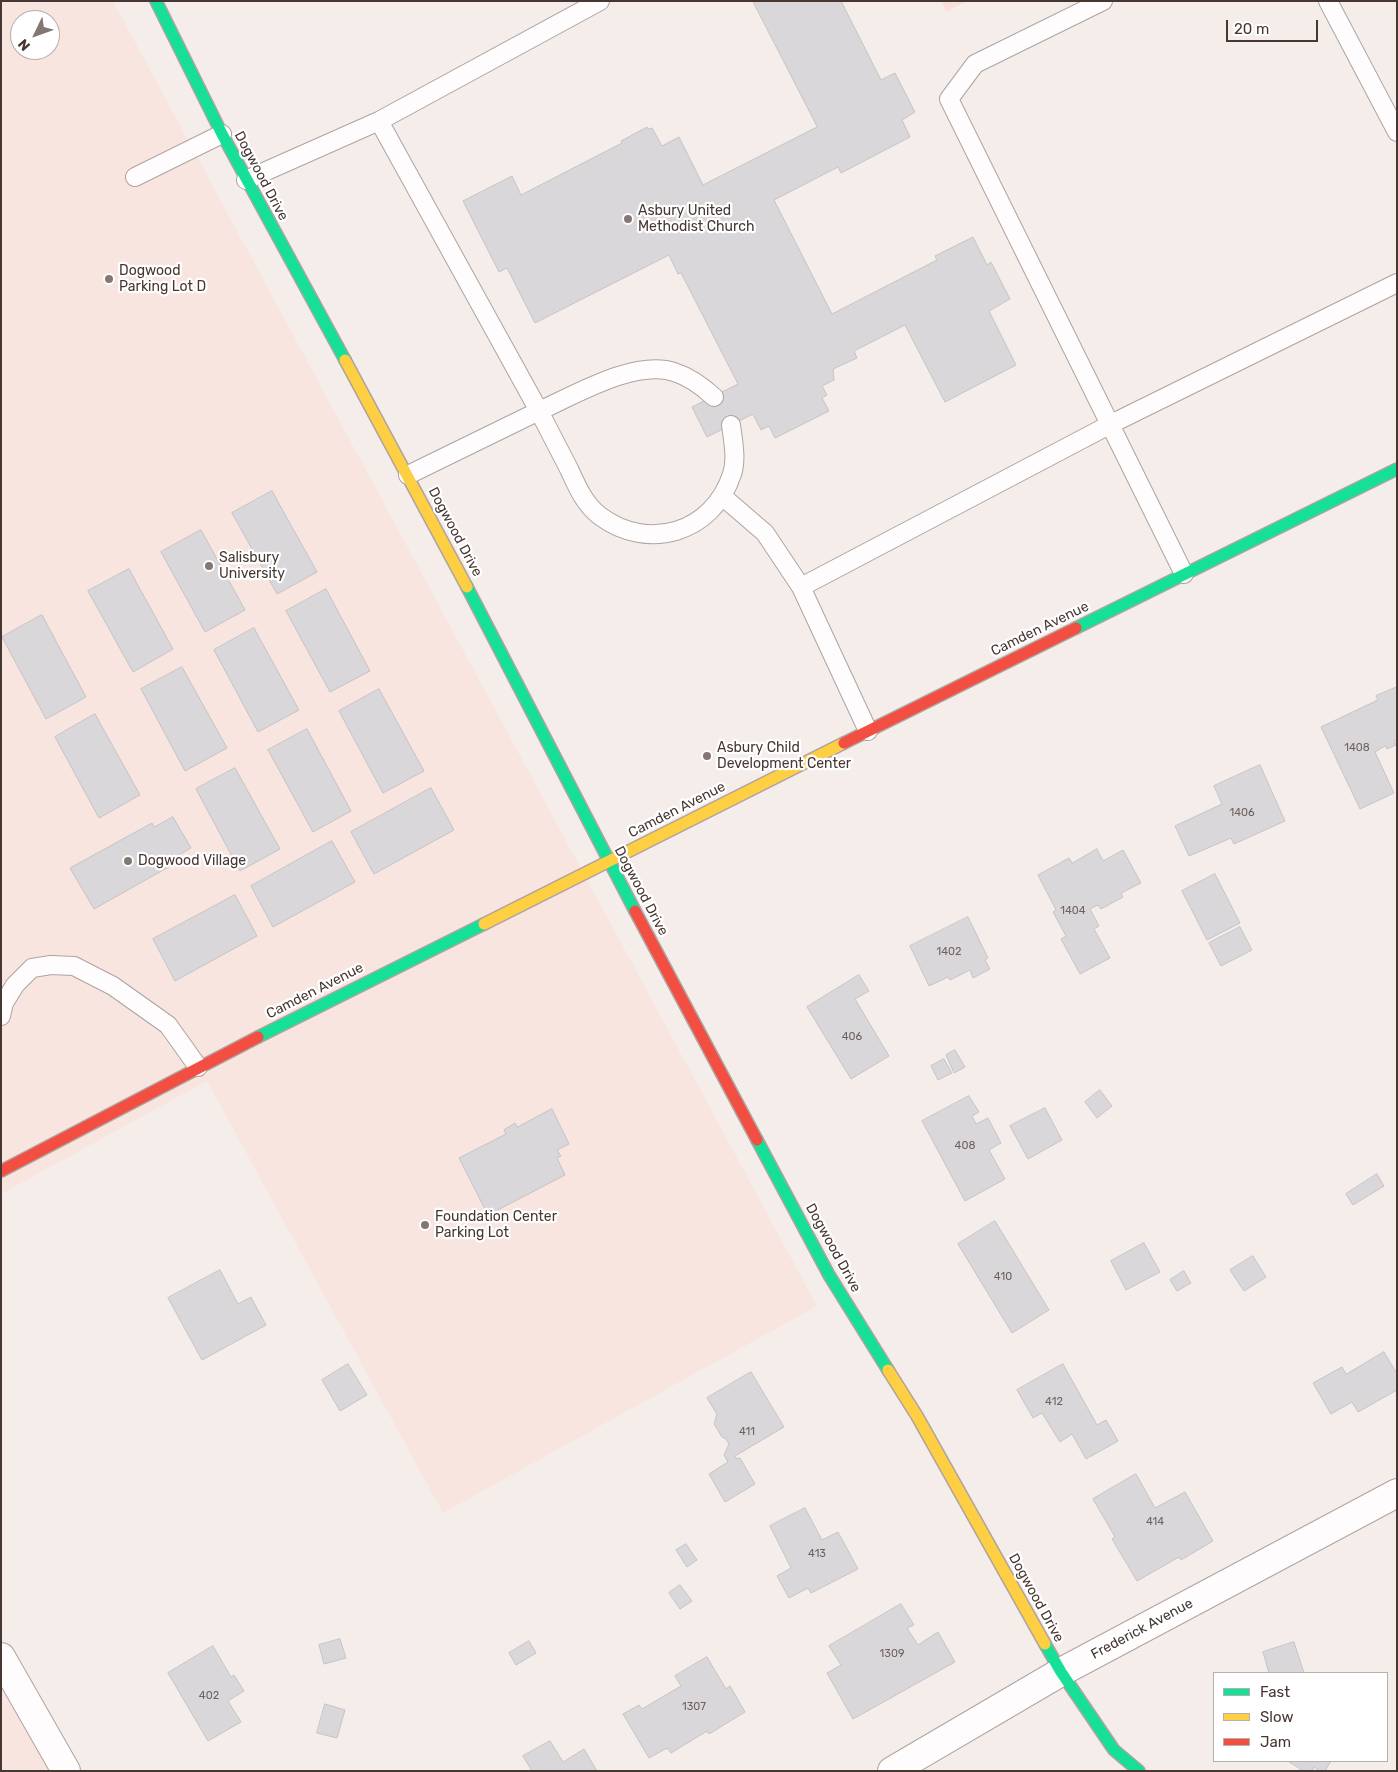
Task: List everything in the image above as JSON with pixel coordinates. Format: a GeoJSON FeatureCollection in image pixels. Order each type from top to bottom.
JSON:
{"type":"FeatureCollection","features":[{"type":"Feature","properties":{"kind":"street","name":"Dogwood Drive"},"geometry":{"type":"LineString","coordinates":[[156,1],[246,180],[408,475],[553,750],[608,861],[829,1275],[916,1416],[1061,1672],[1114,1750],[1139,1771]]}},
{"type":"Feature","properties":{"kind":"street","name":"Camden Avenue"},"geometry":{"type":"LineString","coordinates":[[1,1171],[198,1067],[1397,468]]}},
{"type":"Feature","properties":{"kind":"street","name":"Frederick Avenue"},"geometry":{"type":"LineString","coordinates":[[892,1771],[1061,1672],[1397,1493]]}},
{"type":"Feature","properties":{"kind":"street"},"geometry":{"type":"LineString","coordinates":[[1,1657],[66,1771]]}},
{"type":"Feature","properties":{"kind":"lane"},"geometry":{"type":"LineString","coordinates":[[246,180],[379,120],[600,1]]}},
{"type":"Feature","properties":{"kind":"lane"},"geometry":{"type":"LineString","coordinates":[[1103,1],[975,64],[949,99],[1184,574]]}},
{"type":"Feature","properties":{"kind":"lane"},"geometry":{"type":"LineString","coordinates":[[1328,1],[1397,132]]}},
{"type":"Feature","properties":{"kind":"lane"},"geometry":{"type":"LineString","coordinates":[[379,120],[539,411],[582,498],[598,515],[618,528],[640,534],[664,534],[687,527],[707,514],[722,496],[732,473],[734,447],[731,425]]}},
{"type":"Feature","properties":{"kind":"lane"},"geometry":{"type":"LineString","coordinates":[[135,177],[222,134]]}},
{"type":"Feature","properties":{"kind":"lane"},"geometry":{"type":"LineString","coordinates":[[801,587],[1111,424],[1397,283]]}},
{"type":"Feature","properties":{"kind":"lane"},"geometry":{"type":"LineString","coordinates":[[408,475],[539,411],[622,374],[648,369],[673,372],[697,382],[714,396]]}},
{"type":"Feature","properties":{"kind":"lane"},"geometry":{"type":"LineString","coordinates":[[722,496],[765,534],[801,587],[868,731]]}},
{"type":"Feature","properties":{"kind":"lane"},"geometry":{"type":"LineString","coordinates":[[1,1016],[4,1003],[15,984],[32,968],[51,965],[74,966],[113,986],[168,1025],[198,1067]]}},
{"type":"Feature","properties":{"kind":"shaded area","name":"Salisbury University"},"geometry":{"type":"Polygon","coordinates":[[[1,1],[113,1],[817,1306],[443,1513],[207,1081],[1,1194],[1,1]]]}},
{"type":"Feature","properties":{"kind":"shaded area"},"geometry":{"type":"Polygon","coordinates":[[[941,1],[967,1],[946,12],[941,1]]]}},
{"type":"Feature","properties":{"kind":"shaded area"},"geometry":{"type":"Polygon","coordinates":[[[1,1671],[58,1771],[1,1771],[1,1671]]]}},
{"type":"Feature","properties":{"kind":"building","name":"Asbury United Methodist Church"},"geometry":{"type":"Polygon","coordinates":[[[753,1],[841,1],[881,80],[895,73],[915,112],[902,120],[910,137],[841,173],[838,167],[774,200],[832,314],[937,260],[935,256],[973,237],[987,265],[991,262],[1010,299],[989,311],[1016,365],[945,402],[905,325],[854,351],[857,358],[833,369],[834,380],[822,386],[827,395],[822,398],[829,411],[775,438],[769,426],[761,430],[753,414],[707,437],[692,407],[738,384],[681,273],[678,274],[669,255],[535,323],[507,268],[499,272],[463,201],[512,176],[521,195],[622,143],[621,141],[647,127],[648,129],[652,128],[662,146],[679,137],[703,185],[817,127],[753,1]]]}},
{"type":"Feature","properties":{"kind":"building"},"geometry":{"type":"Polygon","coordinates":[[[272,491],[317,572],[277,594],[232,513],[272,491]]]}},
{"type":"Feature","properties":{"kind":"building"},"geometry":{"type":"Polygon","coordinates":[[[201,530],[245,610],[205,632],[161,552],[201,530]]]}},
{"type":"Feature","properties":{"kind":"building"},"geometry":{"type":"Polygon","coordinates":[[[129,569],[173,649],[133,672],[88,591],[129,569]]]}},
{"type":"Feature","properties":{"kind":"building"},"geometry":{"type":"Polygon","coordinates":[[[326,589],[370,671],[330,692],[286,611],[326,589]]]}},
{"type":"Feature","properties":{"kind":"building"},"geometry":{"type":"Polygon","coordinates":[[[42,615],[86,697],[46,719],[2,637],[42,615]]]}},
{"type":"Feature","properties":{"kind":"building"},"geometry":{"type":"Polygon","coordinates":[[[254,628],[299,710],[258,732],[214,650],[254,628]]]}},
{"type":"Feature","properties":{"kind":"building"},"geometry":{"type":"Polygon","coordinates":[[[182,667],[227,748],[185,771],[141,689],[182,667]]]}},
{"type":"Feature","properties":{"kind":"building"},"geometry":{"type":"Polygon","coordinates":[[[1397,687],[1397,740],[1394,741],[1396,745],[1387,749],[1385,746],[1375,752],[1394,793],[1360,809],[1321,727],[1378,700],[1376,696],[1397,687]]]}},
{"type":"Feature","properties":{"kind":"building"},"geometry":{"type":"Polygon","coordinates":[[[379,689],[424,771],[383,793],[339,711],[379,689]]]}},
{"type":"Feature","properties":{"kind":"building"},"geometry":{"type":"Polygon","coordinates":[[[95,714],[140,795],[99,818],[55,737],[95,714]]]}},
{"type":"Feature","properties":{"kind":"building"},"geometry":{"type":"Polygon","coordinates":[[[307,729],[351,811],[313,832],[268,750],[307,729]]]}},
{"type":"Feature","properties":{"kind":"building"},"geometry":{"type":"Polygon","coordinates":[[[1260,765],[1285,821],[1234,844],[1231,838],[1189,856],[1175,826],[1222,804],[1214,786],[1260,765]]]}},
{"type":"Feature","properties":{"kind":"building","name":"Dogwood Village"},"geometry":{"type":"Polygon","coordinates":[[[235,768],[280,849],[240,871],[196,789],[235,768]]]}},
{"type":"Feature","properties":{"kind":"building"},"geometry":{"type":"Polygon","coordinates":[[[431,788],[454,830],[374,874],[351,832],[431,788]]]}},
{"type":"Feature","properties":{"kind":"building","name":"Dogwood Village"},"geometry":{"type":"Polygon","coordinates":[[[173,817],[191,848],[172,859],[174,864],[94,909],[70,868],[152,823],[154,827],[173,817]]]}},
{"type":"Feature","properties":{"kind":"building","name":"Dogwood Village"},"geometry":{"type":"Polygon","coordinates":[[[332,841],[355,882],[273,927],[251,886],[332,841]]]}},
{"type":"Feature","properties":{"kind":"building"},"geometry":{"type":"Polygon","coordinates":[[[1097,849],[1103,861],[1123,850],[1141,883],[1121,893],[1123,897],[1101,909],[1098,905],[1090,909],[1099,926],[1094,929],[1110,958],[1080,974],[1061,939],[1066,936],[1053,912],[1056,910],[1038,875],[1069,858],[1072,863],[1097,849]]]}},
{"type":"Feature","properties":{"kind":"building"},"geometry":{"type":"Polygon","coordinates":[[[1215,874],[1240,923],[1207,940],[1182,891],[1215,874]]]}},
{"type":"Feature","properties":{"kind":"building","name":"Dogwood Village"},"geometry":{"type":"Polygon","coordinates":[[[235,895],[257,936],[175,981],[153,939],[235,895]]]}},
{"type":"Feature","properties":{"kind":"building"},"geometry":{"type":"Polygon","coordinates":[[[968,917],[988,958],[985,960],[990,969],[973,978],[970,970],[950,980],[948,977],[929,986],[910,946],[968,917]]]}},
{"type":"Feature","properties":{"kind":"building"},"geometry":{"type":"Polygon","coordinates":[[[1240,927],[1252,950],[1221,966],[1209,943],[1240,927]]]}},
{"type":"Feature","properties":{"kind":"building"},"geometry":{"type":"Polygon","coordinates":[[[859,975],[869,991],[855,999],[889,1056],[851,1079],[807,1007],[859,975]]]}},
{"type":"Feature","properties":{"kind":"building"},"geometry":{"type":"Polygon","coordinates":[[[955,1050],[965,1067],[954,1073],[946,1055],[955,1050]]]}},
{"type":"Feature","properties":{"kind":"building"},"geometry":{"type":"Polygon","coordinates":[[[944,1059],[952,1073],[938,1080],[931,1066],[944,1059]]]}},
{"type":"Feature","properties":{"kind":"building"},"geometry":{"type":"Polygon","coordinates":[[[1100,1090],[1112,1106],[1097,1118],[1085,1102],[1100,1090]]]}},
{"type":"Feature","properties":{"kind":"building"},"geometry":{"type":"Polygon","coordinates":[[[969,1096],[979,1112],[972,1116],[976,1124],[988,1118],[1001,1143],[989,1150],[1005,1179],[965,1201],[922,1121],[969,1096]]]}},
{"type":"Feature","properties":{"kind":"building"},"geometry":{"type":"Polygon","coordinates":[[[1045,1108],[1062,1140],[1028,1159],[1010,1126],[1045,1108]]]}},
{"type":"Feature","properties":{"kind":"building"},"geometry":{"type":"Polygon","coordinates":[[[552,1109],[569,1144],[557,1150],[561,1156],[557,1158],[565,1175],[488,1215],[459,1158],[506,1134],[504,1130],[515,1123],[517,1127],[552,1109]]]}},
{"type":"Feature","properties":{"kind":"building"},"geometry":{"type":"Polygon","coordinates":[[[1377,1174],[1384,1186],[1353,1205],[1346,1194],[1377,1174]]]}},
{"type":"Feature","properties":{"kind":"building"},"geometry":{"type":"Polygon","coordinates":[[[995,1221],[1049,1310],[1012,1333],[958,1244],[995,1221]]]}},
{"type":"Feature","properties":{"kind":"building"},"geometry":{"type":"Polygon","coordinates":[[[1144,1243],[1160,1272],[1126,1290],[1111,1261],[1144,1243]]]}},
{"type":"Feature","properties":{"kind":"building"},"geometry":{"type":"Polygon","coordinates":[[[1253,1256],[1266,1277],[1244,1291],[1230,1270],[1253,1256]]]}},
{"type":"Feature","properties":{"kind":"building"},"geometry":{"type":"Polygon","coordinates":[[[220,1270],[238,1304],[251,1297],[266,1325],[202,1360],[168,1298],[220,1270]]]}},
{"type":"Feature","properties":{"kind":"building"},"geometry":{"type":"Polygon","coordinates":[[[1184,1271],[1191,1283],[1177,1291],[1170,1280],[1184,1271]]]}},
{"type":"Feature","properties":{"kind":"building"},"geometry":{"type":"Polygon","coordinates":[[[1384,1352],[1397,1374],[1397,1390],[1358,1412],[1352,1402],[1331,1414],[1313,1383],[1342,1367],[1346,1374],[1384,1352]]]}},
{"type":"Feature","properties":{"kind":"building"},"geometry":{"type":"Polygon","coordinates":[[[348,1364],[367,1395],[340,1411],[322,1380],[348,1364]]]}},
{"type":"Feature","properties":{"kind":"building"},"geometry":{"type":"Polygon","coordinates":[[[1063,1364],[1097,1425],[1106,1420],[1118,1441],[1086,1459],[1072,1434],[1060,1442],[1042,1413],[1033,1418],[1017,1390],[1063,1364]]]}},
{"type":"Feature","properties":{"kind":"building"},"geometry":{"type":"Polygon","coordinates":[[[751,1372],[784,1427],[735,1456],[737,1459],[740,1458],[755,1484],[725,1502],[709,1474],[728,1462],[724,1455],[729,1444],[714,1424],[717,1414],[707,1398],[751,1372]]]}},
{"type":"Feature","properties":{"kind":"building"},"geometry":{"type":"Polygon","coordinates":[[[1136,1474],[1155,1508],[1185,1492],[1213,1541],[1181,1560],[1179,1557],[1137,1581],[1112,1539],[1115,1537],[1093,1499],[1136,1474]]]}},
{"type":"Feature","properties":{"kind":"building"},"geometry":{"type":"Polygon","coordinates":[[[805,1508],[822,1540],[838,1532],[858,1569],[811,1593],[808,1588],[789,1598],[777,1576],[791,1568],[770,1526],[805,1508]]]}},
{"type":"Feature","properties":{"kind":"building"},"geometry":{"type":"Polygon","coordinates":[[[686,1544],[697,1560],[687,1567],[676,1550],[686,1544]]]}},
{"type":"Feature","properties":{"kind":"building"},"geometry":{"type":"Polygon","coordinates":[[[680,1585],[692,1601],[680,1609],[669,1593],[680,1585]]]}},
{"type":"Feature","properties":{"kind":"building"},"geometry":{"type":"Polygon","coordinates":[[[901,1604],[914,1625],[907,1628],[918,1645],[938,1632],[955,1662],[853,1719],[827,1673],[841,1665],[829,1646],[901,1604]]]}},
{"type":"Feature","properties":{"kind":"building"},"geometry":{"type":"Polygon","coordinates":[[[340,1639],[346,1658],[324,1664],[319,1645],[340,1639]]]}},
{"type":"Feature","properties":{"kind":"building"},"geometry":{"type":"Polygon","coordinates":[[[529,1641],[536,1653],[516,1665],[509,1653],[529,1641]]]}},
{"type":"Feature","properties":{"kind":"building"},"geometry":{"type":"Polygon","coordinates":[[[1294,1642],[1304,1672],[1269,1672],[1263,1652],[1294,1642]]]}},
{"type":"Feature","properties":{"kind":"building"},"geometry":{"type":"Polygon","coordinates":[[[213,1646],[231,1677],[234,1675],[244,1691],[228,1701],[241,1722],[208,1741],[168,1673],[213,1646]]]}},
{"type":"Feature","properties":{"kind":"building"},"geometry":{"type":"Polygon","coordinates":[[[707,1657],[726,1689],[730,1686],[745,1712],[709,1734],[707,1731],[671,1753],[667,1748],[649,1758],[623,1714],[639,1705],[642,1709],[681,1686],[675,1676],[707,1657]]]}},
{"type":"Feature","properties":{"kind":"building"},"geometry":{"type":"Polygon","coordinates":[[[325,1704],[345,1710],[337,1738],[317,1733],[325,1704]]]}},
{"type":"Feature","properties":{"kind":"building"},"geometry":{"type":"Polygon","coordinates":[[[550,1741],[563,1762],[584,1749],[597,1771],[532,1771],[523,1756],[550,1741]]]}},
{"type":"Feature","properties":{"kind":"building"},"geometry":{"type":"Polygon","coordinates":[[[1290,1762],[1330,1762],[1325,1771],[1320,1771],[1314,1767],[1312,1771],[1304,1771],[1290,1762]]]}},
{"type":"Feature","properties":{"kind":"traffic: fast"},"geometry":{"type":"LineString","coordinates":[[156,1],[222,134],[345,360]]}},
{"type":"Feature","properties":{"kind":"traffic: fast"},"geometry":{"type":"LineString","coordinates":[[1076,628],[1397,469]]}},
{"type":"Feature","properties":{"kind":"traffic: fast"},"geometry":{"type":"LineString","coordinates":[[467,587],[635,911]]}},
{"type":"Feature","properties":{"kind":"traffic: fast"},"geometry":{"type":"LineString","coordinates":[[258,1037],[484,924]]}},
{"type":"Feature","properties":{"kind":"traffic: fast"},"geometry":{"type":"LineString","coordinates":[[757,1140],[829,1275],[888,1370]]}},
{"type":"Feature","properties":{"kind":"traffic: fast"},"geometry":{"type":"LineString","coordinates":[[1045,1644],[1061,1672],[1114,1750],[1139,1771]]}},
{"type":"Feature","properties":{"kind":"traffic: slow"},"geometry":{"type":"LineString","coordinates":[[345,360],[467,587]]}},
{"type":"Feature","properties":{"kind":"traffic: slow"},"geometry":{"type":"LineString","coordinates":[[484,924],[844,743]]}},
{"type":"Feature","properties":{"kind":"traffic: slow"},"geometry":{"type":"LineString","coordinates":[[888,1370],[917,1416],[1045,1644]]}},
{"type":"Feature","properties":{"kind":"traffic: jam"},"geometry":{"type":"LineString","coordinates":[[844,743],[1076,628]]}},
{"type":"Feature","properties":{"kind":"traffic: jam"},"geometry":{"type":"LineString","coordinates":[[635,911],[757,1140]]}},
{"type":"Feature","properties":{"kind":"traffic: jam"},"geometry":{"type":"LineString","coordinates":[[1,1171],[258,1037]]}},
{"type":"Feature","properties":{"kind":"place","name":"Asbury United Methodist Church"},"geometry":{"type":"Point","coordinates":[628,219]}},
{"type":"Feature","properties":{"kind":"place","name":"Dogwood Parking Lot D"},"geometry":{"type":"Point","coordinates":[109,279]}},
{"type":"Feature","properties":{"kind":"place","name":"Salisbury University"},"geometry":{"type":"Point","coordinates":[209,566]}},
{"type":"Feature","properties":{"kind":"place","name":"Asbury Child Development Center"},"geometry":{"type":"Point","coordinates":[707,756]}},
{"type":"Feature","properties":{"kind":"place","name":"Dogwood Village"},"geometry":{"type":"Point","coordinates":[128,861]}},
{"type":"Feature","properties":{"kind":"place","name":"Foundation Center Parking Lot"},"geometry":{"type":"Point","coordinates":[425,1225]}}]}
